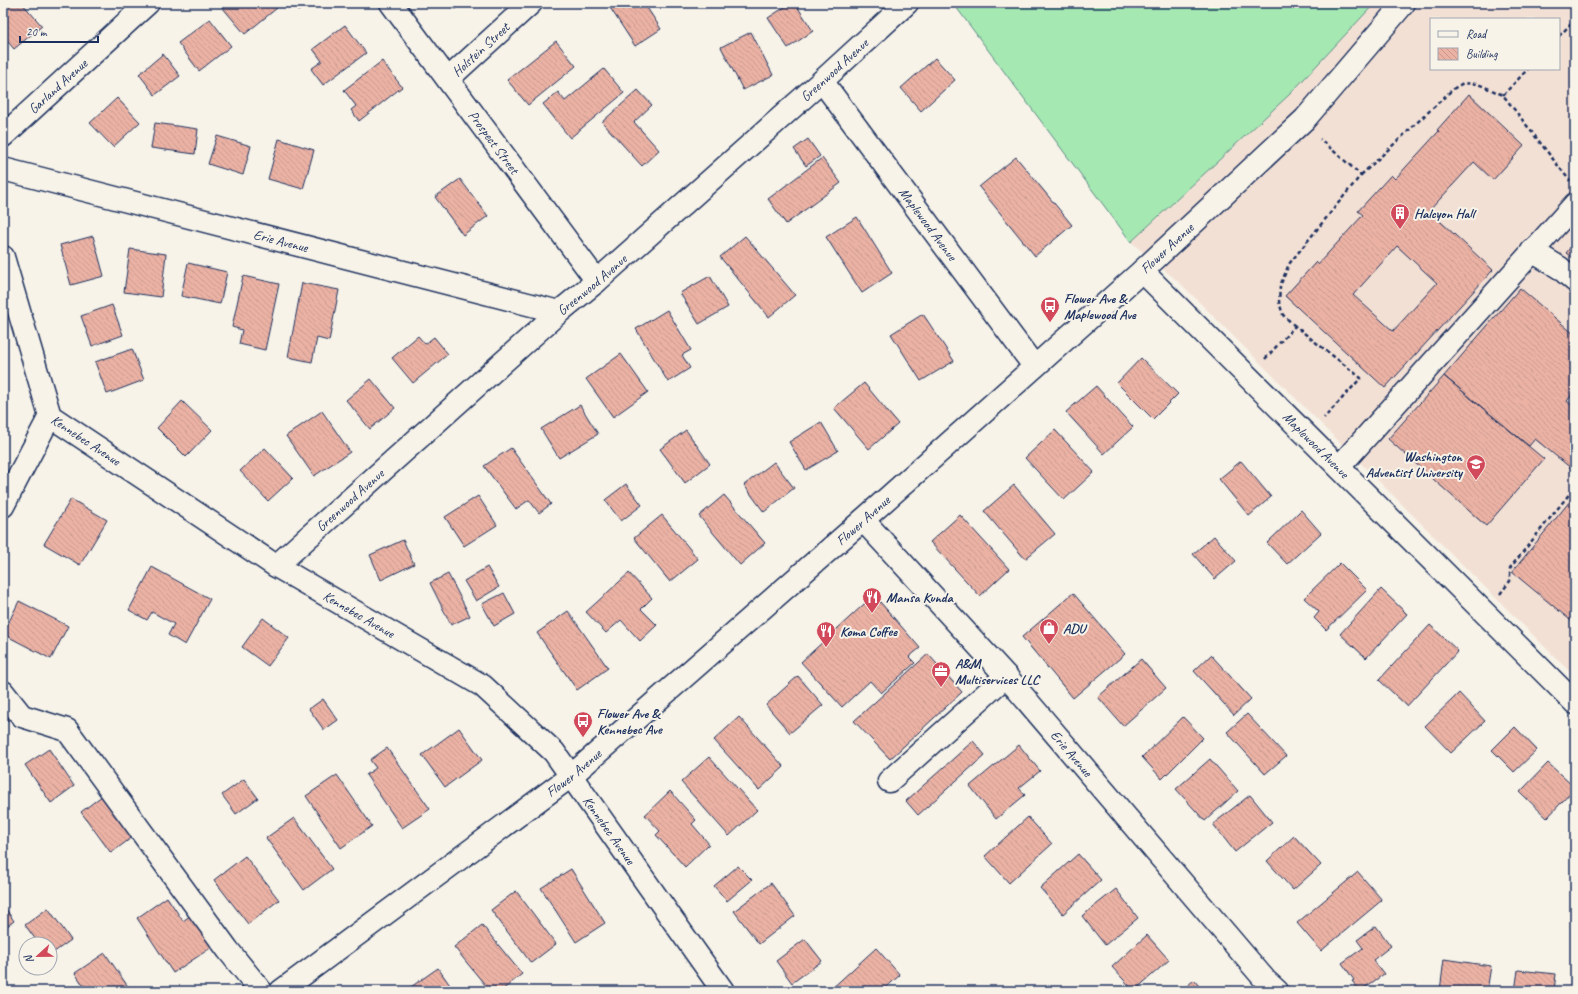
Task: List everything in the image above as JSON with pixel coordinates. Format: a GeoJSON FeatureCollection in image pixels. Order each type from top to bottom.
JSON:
{"type":"FeatureCollection","features":[{"type":"Feature","properties":{"kind":"street","name":"Garland Avenue"},"geometry":{"type":"LineString","coordinates":[[3,136],[148,3]]}},
{"type":"Feature","properties":{"kind":"street","name":"Prospect Street"},"geometry":{"type":"LineString","coordinates":[[391,3],[597,281]]}},
{"type":"Feature","properties":{"kind":"street","name":"Holstein Street"},"geometry":{"type":"LineString","coordinates":[[448,79],[531,3]]}},
{"type":"Feature","properties":{"kind":"street","name":"Greenwood Avenue"},"geometry":{"type":"LineString","coordinates":[[276,566],[559,312],[597,281],[822,81],[907,3]]}},
{"type":"Feature","properties":{"kind":"street","name":"Flower Avenue"},"geometry":{"type":"LineString","coordinates":[[281,991],[570,776],[863,520],[1142,271],[1302,122],[1404,3]]}},
{"type":"Feature","properties":{"kind":"street","name":"Maplewood Avenue"},"geometry":{"type":"LineString","coordinates":[[822,81],[1034,366]]}},
{"type":"Feature","properties":{"kind":"street","name":"Erie Avenue"},"geometry":{"type":"LineString","coordinates":[[3,169],[559,312]]}},
{"type":"Feature","properties":{"kind":"street"},"geometry":{"type":"LineString","coordinates":[[1338,467],[1575,204]]}},
{"type":"Feature","properties":{"kind":"street"},"geometry":{"type":"LineString","coordinates":[[1532,251],[1560,268],[1575,281]]}},
{"type":"Feature","properties":{"kind":"street","name":"Kennebec Avenue"},"geometry":{"type":"LineString","coordinates":[[3,257],[50,416],[276,566],[483,686],[554,752],[723,991]]}},
{"type":"Feature","properties":{"kind":"street","name":"Maplewood Avenue"},"geometry":{"type":"LineString","coordinates":[[1142,271],[1575,703]]}},
{"type":"Feature","properties":{"kind":"street"},"geometry":{"type":"LineString","coordinates":[[3,506],[50,416]]}},
{"type":"Feature","properties":{"kind":"street","name":"Erie Avenue"},"geometry":{"type":"LineString","coordinates":[[863,520],[1006,676],[1266,988]]}},
{"type":"Feature","properties":{"kind":"street"},"geometry":{"type":"LineString","coordinates":[[889,781],[1006,676]]}},
{"type":"Feature","properties":{"kind":"street"},"geometry":{"type":"LineString","coordinates":[[3,692],[22,716],[67,730],[228,950],[260,991]]}},
{"type":"Feature","properties":{"kind":"path"},"geometry":{"type":"LineString","coordinates":[[1560,35],[1575,20]]}},
{"type":"Feature","properties":{"kind":"path"},"geometry":{"type":"LineString","coordinates":[[1503,96],[1527,70]]}},
{"type":"Feature","properties":{"kind":"path"},"geometry":{"type":"LineString","coordinates":[[1308,436],[1361,378],[1283,315],[1278,302],[1280,286],[1289,264],[1361,175],[1453,89],[1463,83],[1478,84],[1503,96],[1570,181]]}},
{"type":"Feature","properties":{"kind":"path"},"geometry":{"type":"LineString","coordinates":[[1302,122],[1361,175]]}},
{"type":"Feature","properties":{"kind":"path"},"geometry":{"type":"LineString","coordinates":[[1248,377],[1295,326]]}},
{"type":"Feature","properties":{"kind":"path"},"geometry":{"type":"LineString","coordinates":[[1485,613],[1510,581],[1510,568],[1575,487]]}},
{"type":"Feature","properties":{"kind":"shaded area","name":"Washington Adventist University"},"geometry":{"type":"Polygon","coordinates":[[[953,3],[1575,3],[1575,677],[1181,284],[1131,242],[953,3]]]}},
{"type":"Feature","properties":{"kind":"green space"},"geometry":{"type":"Polygon","coordinates":[[[953,3],[1375,3],[1290,94],[1131,242],[953,3]]]}},
{"type":"Feature","properties":{"kind":"building"},"geometry":{"type":"Polygon","coordinates":[[[10,3],[22,3],[42,26],[14,49],[3,36],[3,9],[10,3]]]}},
{"type":"Feature","properties":{"kind":"building"},"geometry":{"type":"Polygon","coordinates":[[[227,3],[273,3],[277,8],[245,34],[222,7],[227,3]]]}},
{"type":"Feature","properties":{"kind":"building"},"geometry":{"type":"Polygon","coordinates":[[[293,3],[309,3],[298,11],[293,3]]]}},
{"type":"Feature","properties":{"kind":"building"},"geometry":{"type":"Polygon","coordinates":[[[450,3],[462,3],[455,9],[450,3]]]}},
{"type":"Feature","properties":{"kind":"building"},"geometry":{"type":"Polygon","coordinates":[[[607,3],[644,3],[661,29],[635,46],[607,3]]]}},
{"type":"Feature","properties":{"kind":"building"},"geometry":{"type":"Polygon","coordinates":[[[791,3],[795,3],[813,31],[788,48],[768,18],[791,3]]]}},
{"type":"Feature","properties":{"kind":"building"},"geometry":{"type":"Polygon","coordinates":[[[828,3],[837,3],[831,7],[828,3]]]}},
{"type":"Feature","properties":{"kind":"building"},"geometry":{"type":"Polygon","coordinates":[[[210,19],[231,46],[199,71],[178,43],[210,19]]]}},
{"type":"Feature","properties":{"kind":"building"},"geometry":{"type":"Polygon","coordinates":[[[345,25],[366,53],[323,85],[311,69],[322,61],[313,49],[345,25]]]}},
{"type":"Feature","properties":{"kind":"building"},"geometry":{"type":"Polygon","coordinates":[[[751,32],[773,75],[743,90],[721,47],[751,32]]]}},
{"type":"Feature","properties":{"kind":"building"},"geometry":{"type":"Polygon","coordinates":[[[556,41],[576,66],[528,105],[507,80],[556,41]]]}},
{"type":"Feature","properties":{"kind":"building"},"geometry":{"type":"Polygon","coordinates":[[[163,54],[180,76],[155,95],[139,74],[163,54]]]}},
{"type":"Feature","properties":{"kind":"building"},"geometry":{"type":"Polygon","coordinates":[[[935,58],[955,80],[921,111],[901,88],[935,58]]]}},
{"type":"Feature","properties":{"kind":"building"},"geometry":{"type":"Polygon","coordinates":[[[382,61],[402,87],[359,121],[351,110],[356,106],[344,90],[382,61]]]}},
{"type":"Feature","properties":{"kind":"building"},"geometry":{"type":"Polygon","coordinates":[[[604,69],[624,93],[570,138],[543,104],[558,92],[565,101],[604,69]]]}},
{"type":"Feature","properties":{"kind":"building"},"geometry":{"type":"Polygon","coordinates":[[[638,90],[652,105],[634,122],[659,150],[642,166],[602,122],[638,90]]]}},
{"type":"Feature","properties":{"kind":"building","name":"Halcyon Hall"},"geometry":{"type":"Polygon","coordinates":[[[1469,94],[1524,146],[1493,180],[1474,162],[1429,211],[1493,270],[1385,388],[1285,296],[1316,262],[1318,264],[1363,215],[1358,211],[1391,175],[1395,179],[1439,131],[1437,130],[1469,94]],[[1397,246],[1353,295],[1393,331],[1437,283],[1397,246]]]}},
{"type":"Feature","properties":{"kind":"building"},"geometry":{"type":"Polygon","coordinates":[[[117,98],[140,122],[113,147],[90,123],[117,98]]]}},
{"type":"Feature","properties":{"kind":"building"},"geometry":{"type":"Polygon","coordinates":[[[155,123],[198,129],[195,154],[151,148],[155,123]]]}},
{"type":"Feature","properties":{"kind":"building"},"geometry":{"type":"Polygon","coordinates":[[[217,136],[251,146],[243,175],[208,164],[217,136]]]}},
{"type":"Feature","properties":{"kind":"building"},"geometry":{"type":"Polygon","coordinates":[[[279,139],[314,150],[303,189],[268,179],[279,139]]]}},
{"type":"Feature","properties":{"kind":"building"},"geometry":{"type":"Polygon","coordinates":[[[808,139],[820,156],[806,166],[794,149],[808,139]]]}},
{"type":"Feature","properties":{"kind":"building"},"geometry":{"type":"Polygon","coordinates":[[[1016,157],[1072,225],[1035,256],[979,187],[1016,157]]]}},
{"type":"Feature","properties":{"kind":"building"},"geometry":{"type":"Polygon","coordinates":[[[822,158],[841,183],[786,224],[768,199],[822,158]]]}},
{"type":"Feature","properties":{"kind":"building"},"geometry":{"type":"Polygon","coordinates":[[[460,179],[488,216],[463,235],[435,197],[460,179]]]}},
{"type":"Feature","properties":{"kind":"building"},"geometry":{"type":"Polygon","coordinates":[[[857,217],[892,273],[862,293],[826,237],[857,217]]]}},
{"type":"Feature","properties":{"kind":"building"},"geometry":{"type":"Polygon","coordinates":[[[93,236],[104,276],[71,285],[60,245],[93,236]]]}},
{"type":"Feature","properties":{"kind":"building"},"geometry":{"type":"Polygon","coordinates":[[[745,236],[795,295],[769,317],[720,257],[745,236]]]}},
{"type":"Feature","properties":{"kind":"building"},"geometry":{"type":"Polygon","coordinates":[[[1575,242],[1575,260],[1566,253],[1575,242]]]}},
{"type":"Feature","properties":{"kind":"building"},"geometry":{"type":"Polygon","coordinates":[[[130,249],[166,254],[161,297],[124,292],[130,249]]]}},
{"type":"Feature","properties":{"kind":"building"},"geometry":{"type":"Polygon","coordinates":[[[188,263],[227,272],[220,304],[181,296],[188,263]]]}},
{"type":"Feature","properties":{"kind":"building"},"geometry":{"type":"Polygon","coordinates":[[[243,276],[279,284],[265,350],[239,344],[242,330],[232,327],[243,276]]]}},
{"type":"Feature","properties":{"kind":"building"},"geometry":{"type":"Polygon","coordinates":[[[710,276],[728,307],[699,324],[680,293],[710,276]]]}},
{"type":"Feature","properties":{"kind":"building"},"geometry":{"type":"Polygon","coordinates":[[[302,283],[339,290],[329,341],[317,338],[312,362],[288,357],[302,283]]]}},
{"type":"Feature","properties":{"kind":"building"},"geometry":{"type":"Polygon","coordinates":[[[1520,288],[1575,335],[1575,391],[1567,401],[1575,408],[1575,465],[1572,469],[1535,439],[1529,446],[1444,376],[1520,288]]]}},
{"type":"Feature","properties":{"kind":"building"},"geometry":{"type":"Polygon","coordinates":[[[112,305],[123,335],[92,346],[81,316],[112,305]]]}},
{"type":"Feature","properties":{"kind":"building"},"geometry":{"type":"Polygon","coordinates":[[[667,310],[691,350],[682,355],[690,368],[668,382],[636,329],[667,310]]]}},
{"type":"Feature","properties":{"kind":"building"},"geometry":{"type":"Polygon","coordinates":[[[923,314],[954,361],[921,381],[891,334],[923,314]]]}},
{"type":"Feature","properties":{"kind":"building"},"geometry":{"type":"Polygon","coordinates":[[[418,336],[425,344],[434,337],[448,354],[413,383],[392,358],[418,336]]]}},
{"type":"Feature","properties":{"kind":"building"},"geometry":{"type":"Polygon","coordinates":[[[132,349],[144,380],[107,394],[95,362],[132,349]]]}},
{"type":"Feature","properties":{"kind":"building"},"geometry":{"type":"Polygon","coordinates":[[[621,354],[648,392],[613,417],[586,379],[621,354]]]}},
{"type":"Feature","properties":{"kind":"building"},"geometry":{"type":"Polygon","coordinates":[[[1141,358],[1178,394],[1153,419],[1117,383],[1141,358]]]}},
{"type":"Feature","properties":{"kind":"building"},"geometry":{"type":"Polygon","coordinates":[[[1444,376],[1544,459],[1486,526],[1388,439],[1444,376]]]}},
{"type":"Feature","properties":{"kind":"building"},"geometry":{"type":"Polygon","coordinates":[[[371,379],[395,408],[370,429],[346,400],[371,379]]]}},
{"type":"Feature","properties":{"kind":"building"},"geometry":{"type":"Polygon","coordinates":[[[864,383],[898,424],[869,449],[834,408],[864,383]]]}},
{"type":"Feature","properties":{"kind":"building"},"geometry":{"type":"Polygon","coordinates":[[[1096,386],[1133,427],[1104,454],[1066,412],[1096,386]]]}},
{"type":"Feature","properties":{"kind":"building"},"geometry":{"type":"Polygon","coordinates":[[[182,401],[212,430],[186,457],[157,428],[182,401]]]}},
{"type":"Feature","properties":{"kind":"building"},"geometry":{"type":"Polygon","coordinates":[[[580,405],[598,434],[559,458],[541,429],[580,405]]]}},
{"type":"Feature","properties":{"kind":"building"},"geometry":{"type":"Polygon","coordinates":[[[322,411],[350,452],[314,476],[286,436],[322,411]]]}},
{"type":"Feature","properties":{"kind":"building"},"geometry":{"type":"Polygon","coordinates":[[[821,422],[838,451],[806,470],[789,442],[821,422]]]}},
{"type":"Feature","properties":{"kind":"building"},"geometry":{"type":"Polygon","coordinates":[[[686,430],[710,464],[685,483],[660,449],[686,430]]]}},
{"type":"Feature","properties":{"kind":"building"},"geometry":{"type":"Polygon","coordinates":[[[1055,430],[1094,472],[1064,500],[1025,458],[1055,430]]]}},
{"type":"Feature","properties":{"kind":"building"},"geometry":{"type":"Polygon","coordinates":[[[265,448],[293,478],[268,501],[240,471],[265,448]]]}},
{"type":"Feature","properties":{"kind":"building"},"geometry":{"type":"Polygon","coordinates":[[[511,448],[551,504],[539,513],[529,500],[516,509],[484,466],[511,448]]]}},
{"type":"Feature","properties":{"kind":"building"},"geometry":{"type":"Polygon","coordinates":[[[1241,461],[1271,497],[1249,516],[1219,479],[1241,461]]]}},
{"type":"Feature","properties":{"kind":"building"},"geometry":{"type":"Polygon","coordinates":[[[774,462],[794,488],[764,512],[744,485],[774,462]]]}},
{"type":"Feature","properties":{"kind":"building"},"geometry":{"type":"Polygon","coordinates":[[[626,484],[642,505],[621,521],[605,500],[626,484]]]}},
{"type":"Feature","properties":{"kind":"building"},"geometry":{"type":"Polygon","coordinates":[[[1014,485],[1055,534],[1025,559],[984,511],[1014,485]]]}},
{"type":"Feature","properties":{"kind":"building"},"geometry":{"type":"Polygon","coordinates":[[[724,495],[765,543],[740,565],[699,516],[724,495]]]}},
{"type":"Feature","properties":{"kind":"building"},"geometry":{"type":"Polygon","coordinates":[[[1575,495],[1575,624],[1512,572],[1575,495]]]}},
{"type":"Feature","properties":{"kind":"building"},"geometry":{"type":"Polygon","coordinates":[[[478,496],[497,525],[464,546],[445,517],[478,496]]]}},
{"type":"Feature","properties":{"kind":"building"},"geometry":{"type":"Polygon","coordinates":[[[71,499],[107,520],[80,565],[44,544],[71,499]]]}},
{"type":"Feature","properties":{"kind":"building"},"geometry":{"type":"Polygon","coordinates":[[[1301,510],[1321,533],[1287,564],[1267,543],[1301,510]]]}},
{"type":"Feature","properties":{"kind":"building"},"geometry":{"type":"Polygon","coordinates":[[[662,515],[698,559],[670,582],[634,538],[662,515]]]}},
{"type":"Feature","properties":{"kind":"building"},"geometry":{"type":"Polygon","coordinates":[[[960,515],[1009,569],[980,596],[930,542],[960,515]]]}},
{"type":"Feature","properties":{"kind":"building"},"geometry":{"type":"Polygon","coordinates":[[[1214,536],[1236,561],[1215,579],[1193,554],[1214,536]]]}},
{"type":"Feature","properties":{"kind":"building"},"geometry":{"type":"Polygon","coordinates":[[[403,540],[414,564],[381,580],[370,555],[403,540]]]}},
{"type":"Feature","properties":{"kind":"building"},"geometry":{"type":"Polygon","coordinates":[[[1340,563],[1367,590],[1326,630],[1314,618],[1319,612],[1304,598],[1340,563]]]}},
{"type":"Feature","properties":{"kind":"building"},"geometry":{"type":"Polygon","coordinates":[[[152,567],[210,599],[185,645],[168,635],[174,624],[152,612],[147,620],[129,610],[152,567]]]}},
{"type":"Feature","properties":{"kind":"building"},"geometry":{"type":"Polygon","coordinates":[[[487,567],[499,587],[476,601],[464,581],[487,567]]]}},
{"type":"Feature","properties":{"kind":"building"},"geometry":{"type":"Polygon","coordinates":[[[629,573],[652,598],[641,609],[657,625],[640,641],[621,620],[606,633],[586,612],[629,573]]]}},
{"type":"Feature","properties":{"kind":"building"},"geometry":{"type":"Polygon","coordinates":[[[448,574],[470,616],[451,625],[430,583],[448,574]]]}},
{"type":"Feature","properties":{"kind":"building"},"geometry":{"type":"Polygon","coordinates":[[[1381,589],[1407,614],[1366,658],[1340,634],[1381,589]]]}},
{"type":"Feature","properties":{"kind":"building"},"geometry":{"type":"Polygon","coordinates":[[[504,593],[515,614],[494,626],[482,604],[504,593]]]}},
{"type":"Feature","properties":{"kind":"building"},"geometry":{"type":"Polygon","coordinates":[[[1073,593],[1125,654],[1073,698],[1022,637],[1073,593]]]}},
{"type":"Feature","properties":{"kind":"building"},"geometry":{"type":"Polygon","coordinates":[[[874,595],[920,648],[909,657],[915,663],[881,693],[870,681],[842,707],[801,662],[874,595]]]}},
{"type":"Feature","properties":{"kind":"building"},"geometry":{"type":"Polygon","coordinates":[[[19,601],[68,626],[51,659],[3,634],[19,601]]]}},
{"type":"Feature","properties":{"kind":"building"},"geometry":{"type":"Polygon","coordinates":[[[568,611],[608,668],[577,690],[537,633],[568,611]]]}},
{"type":"Feature","properties":{"kind":"building"},"geometry":{"type":"Polygon","coordinates":[[[263,618],[289,638],[268,666],[242,647],[263,618]]]}},
{"type":"Feature","properties":{"kind":"building"},"geometry":{"type":"Polygon","coordinates":[[[1430,625],[1458,651],[1407,706],[1379,680],[1430,625]]]}},
{"type":"Feature","properties":{"kind":"building"},"geometry":{"type":"Polygon","coordinates":[[[928,654],[962,692],[890,759],[854,721],[928,654]]]}},
{"type":"Feature","properties":{"kind":"building"},"geometry":{"type":"Polygon","coordinates":[[[1211,655],[1251,699],[1234,715],[1194,671],[1211,655]]]}},
{"type":"Feature","properties":{"kind":"building"},"geometry":{"type":"Polygon","coordinates":[[[1141,659],[1166,688],[1123,726],[1098,697],[1141,659]]]}},
{"type":"Feature","properties":{"kind":"building"},"geometry":{"type":"Polygon","coordinates":[[[798,676],[823,705],[790,733],[766,705],[798,676]]]}},
{"type":"Feature","properties":{"kind":"building"},"geometry":{"type":"Polygon","coordinates":[[[1459,693],[1485,721],[1451,753],[1425,726],[1459,693]]]}},
{"type":"Feature","properties":{"kind":"building"},"geometry":{"type":"Polygon","coordinates":[[[323,699],[338,720],[324,730],[309,709],[323,699]]]}},
{"type":"Feature","properties":{"kind":"building"},"geometry":{"type":"Polygon","coordinates":[[[3,709],[10,719],[3,724],[3,709]]]}},
{"type":"Feature","properties":{"kind":"building"},"geometry":{"type":"Polygon","coordinates":[[[1247,714],[1286,756],[1265,774],[1227,732],[1247,714]]]}},
{"type":"Feature","properties":{"kind":"building"},"geometry":{"type":"Polygon","coordinates":[[[739,717],[784,767],[759,790],[714,740],[739,717]]]}},
{"type":"Feature","properties":{"kind":"building"},"geometry":{"type":"Polygon","coordinates":[[[1183,717],[1203,738],[1162,779],[1142,757],[1183,717]]]}},
{"type":"Feature","properties":{"kind":"building"},"geometry":{"type":"Polygon","coordinates":[[[1515,727],[1537,750],[1514,772],[1492,750],[1515,727]]]}},
{"type":"Feature","properties":{"kind":"building"},"geometry":{"type":"Polygon","coordinates":[[[459,728],[482,760],[445,787],[422,755],[459,728]]]}},
{"type":"Feature","properties":{"kind":"building"},"geometry":{"type":"Polygon","coordinates":[[[973,741],[985,755],[918,815],[906,801],[973,741]]]}},
{"type":"Feature","properties":{"kind":"building"},"geometry":{"type":"Polygon","coordinates":[[[1019,745],[1040,771],[1019,788],[1025,795],[996,819],[970,786],[1019,745]]]}},
{"type":"Feature","properties":{"kind":"building"},"geometry":{"type":"Polygon","coordinates":[[[387,748],[430,809],[402,828],[366,775],[376,768],[370,760],[387,748]]]}},
{"type":"Feature","properties":{"kind":"building"},"geometry":{"type":"Polygon","coordinates":[[[49,749],[74,786],[51,803],[25,765],[49,749]]]}},
{"type":"Feature","properties":{"kind":"building"},"geometry":{"type":"Polygon","coordinates":[[[709,757],[757,810],[729,836],[681,782],[709,757]]]}},
{"type":"Feature","properties":{"kind":"building"},"geometry":{"type":"Polygon","coordinates":[[[1210,759],[1238,791],[1205,821],[1176,789],[1210,759]]]}},
{"type":"Feature","properties":{"kind":"building"},"geometry":{"type":"Polygon","coordinates":[[[1548,763],[1575,788],[1547,818],[1520,792],[1548,763]]]}},
{"type":"Feature","properties":{"kind":"building"},"geometry":{"type":"Polygon","coordinates":[[[337,775],[372,826],[341,848],[306,796],[337,775]]]}},
{"type":"Feature","properties":{"kind":"building"},"geometry":{"type":"Polygon","coordinates":[[[244,779],[258,798],[236,814],[222,795],[244,779]]]}},
{"type":"Feature","properties":{"kind":"building"},"geometry":{"type":"Polygon","coordinates":[[[670,791],[696,820],[692,824],[709,844],[685,867],[656,835],[660,831],[645,815],[670,791]]]}},
{"type":"Feature","properties":{"kind":"building"},"geometry":{"type":"Polygon","coordinates":[[[107,792],[138,833],[111,853],[81,812],[107,792]]]}},
{"type":"Feature","properties":{"kind":"building"},"geometry":{"type":"Polygon","coordinates":[[[1250,795],[1272,822],[1235,852],[1213,824],[1250,795]]]}},
{"type":"Feature","properties":{"kind":"building"},"geometry":{"type":"Polygon","coordinates":[[[1028,817],[1052,844],[1009,883],[985,856],[1028,817]]]}},
{"type":"Feature","properties":{"kind":"building"},"geometry":{"type":"Polygon","coordinates":[[[294,818],[332,869],[304,890],[266,838],[294,818]]]}},
{"type":"Feature","properties":{"kind":"building"},"geometry":{"type":"Polygon","coordinates":[[[1294,836],[1321,865],[1293,890],[1267,861],[1294,836]]]}},
{"type":"Feature","properties":{"kind":"building"},"geometry":{"type":"Polygon","coordinates":[[[1078,854],[1101,880],[1063,914],[1040,888],[1078,854]]]}},
{"type":"Feature","properties":{"kind":"building"},"geometry":{"type":"Polygon","coordinates":[[[245,856],[279,900],[248,924],[214,880],[245,856]]]}},
{"type":"Feature","properties":{"kind":"building"},"geometry":{"type":"Polygon","coordinates":[[[738,866],[752,880],[727,901],[714,886],[738,866]]]}},
{"type":"Feature","properties":{"kind":"building"},"geometry":{"type":"Polygon","coordinates":[[[571,869],[605,923],[576,942],[541,888],[571,869]]]}},
{"type":"Feature","properties":{"kind":"building"},"geometry":{"type":"Polygon","coordinates":[[[1358,872],[1382,900],[1321,951],[1297,923],[1358,872]]]}},
{"type":"Feature","properties":{"kind":"building"},"geometry":{"type":"Polygon","coordinates":[[[771,883],[795,916],[759,944],[734,911],[771,883]]]}},
{"type":"Feature","properties":{"kind":"building"},"geometry":{"type":"Polygon","coordinates":[[[1116,889],[1138,918],[1105,945],[1082,916],[1116,889]]]}},
{"type":"Feature","properties":{"kind":"building"},"geometry":{"type":"Polygon","coordinates":[[[516,891],[556,944],[531,963],[491,910],[516,891]]]}},
{"type":"Feature","properties":{"kind":"building"},"geometry":{"type":"Polygon","coordinates":[[[167,897],[183,921],[191,915],[212,947],[173,973],[137,918],[167,897]]]}},
{"type":"Feature","properties":{"kind":"building"},"geometry":{"type":"Polygon","coordinates":[[[3,905],[14,921],[3,929],[3,905]]]}},
{"type":"Feature","properties":{"kind":"building"},"geometry":{"type":"Polygon","coordinates":[[[48,908],[71,940],[58,949],[58,936],[33,936],[25,925],[48,908]]]}},
{"type":"Feature","properties":{"kind":"building"},"geometry":{"type":"Polygon","coordinates":[[[482,925],[522,974],[501,991],[490,991],[454,947],[482,925]]]}},
{"type":"Feature","properties":{"kind":"building"},"geometry":{"type":"Polygon","coordinates":[[[1376,926],[1391,946],[1373,960],[1384,974],[1360,991],[1352,981],[1354,980],[1342,963],[1363,948],[1357,940],[1376,926]]]}},
{"type":"Feature","properties":{"kind":"building"},"geometry":{"type":"Polygon","coordinates":[[[1147,935],[1169,960],[1134,991],[1112,967],[1147,935]]]}},
{"type":"Feature","properties":{"kind":"building"},"geometry":{"type":"Polygon","coordinates":[[[805,939],[822,961],[792,983],[776,961],[805,939]]]}},
{"type":"Feature","properties":{"kind":"building"},"geometry":{"type":"Polygon","coordinates":[[[876,948],[900,975],[882,991],[829,991],[876,948]]]}},
{"type":"Feature","properties":{"kind":"building"},"geometry":{"type":"Polygon","coordinates":[[[105,953],[131,991],[87,991],[75,973],[105,953]]]}},
{"type":"Feature","properties":{"kind":"building"},"geometry":{"type":"Polygon","coordinates":[[[1444,959],[1491,966],[1487,991],[1440,991],[1444,959]]]}},
{"type":"Feature","properties":{"kind":"building"},"geometry":{"type":"Polygon","coordinates":[[[438,968],[454,991],[409,991],[408,989],[438,968]]]}},
{"type":"Feature","properties":{"kind":"building"},"geometry":{"type":"Polygon","coordinates":[[[1518,970],[1556,974],[1554,991],[1515,991],[1518,970]]]}},
{"type":"Feature","properties":{"kind":"building"},"geometry":{"type":"Polygon","coordinates":[[[1194,980],[1203,991],[1181,991],[1194,980]]]}},
{"type":"Feature","properties":{"kind":"place","name":"Halcyon Hall"},"geometry":{"type":"Point","coordinates":[1400,230]}},
{"type":"Feature","properties":{"kind":"place","name":"Flower Ave & Maplewood Ave"},"geometry":{"type":"Point","coordinates":[1050,323]}},
{"type":"Feature","properties":{"kind":"place","name":"Washington Adventist University"},"geometry":{"type":"Point","coordinates":[1476,481]}},
{"type":"Feature","properties":{"kind":"place","name":"Mansa Kunda"},"geometry":{"type":"Point","coordinates":[872,614]}},
{"type":"Feature","properties":{"kind":"place","name":"ADU"},"geometry":{"type":"Point","coordinates":[1049,645]}},
{"type":"Feature","properties":{"kind":"place","name":"Koma Coffee"},"geometry":{"type":"Point","coordinates":[826,648]}},
{"type":"Feature","properties":{"kind":"place","name":"A&M Multiservices LLC"},"geometry":{"type":"Point","coordinates":[941,688]}},
{"type":"Feature","properties":{"kind":"place","name":"Flower Ave & Kennebec Ave"},"geometry":{"type":"Point","coordinates":[583,738]}}]}
